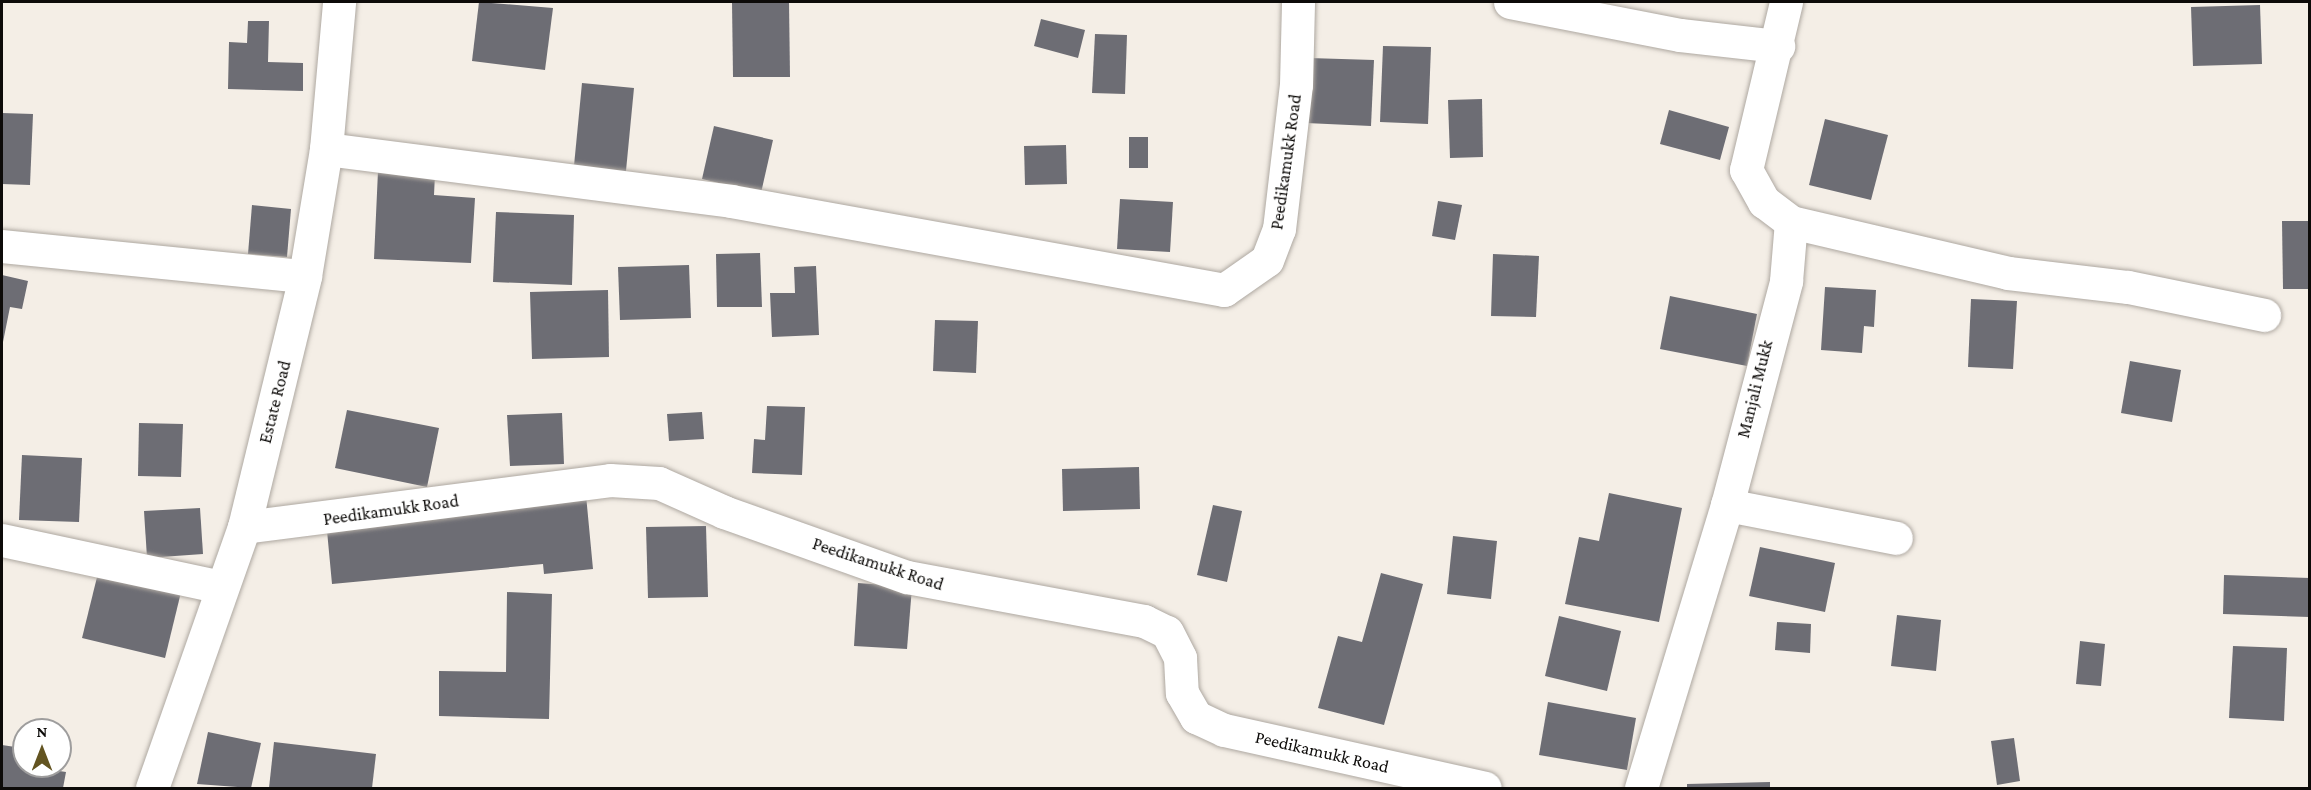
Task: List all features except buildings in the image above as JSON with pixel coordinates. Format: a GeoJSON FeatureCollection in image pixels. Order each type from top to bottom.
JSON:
{"type":"FeatureCollection","features":[{"type":"Feature","properties":{"kind":"street","name":"Estate Road"},"geometry":{"type":"LineString","coordinates":[[152,789],[221,587],[244,527],[305,276],[326,149],[339,2]]}},
{"type":"Feature","properties":{"kind":"street","name":"Peedikamukk Road"},"geometry":{"type":"LineString","coordinates":[[326,149],[731,201],[1224,290],[1267,260],[1280,229],[1296,85],[1298,2]]}},
{"type":"Feature","properties":{"kind":"street"},"geometry":{"type":"LineString","coordinates":[[1510,2],[1680,35],[1778,46]]}},
{"type":"Feature","properties":{"kind":"street"},"geometry":{"type":"LineString","coordinates":[[1786,2],[1778,46],[1746,170],[1764,202],[1791,222],[2008,273],[2128,287],[2264,315]]}},
{"type":"Feature","properties":{"kind":"street","name":"Manjali Mukk"},"geometry":{"type":"LineString","coordinates":[[1641,789],[1727,505],[1786,280],[1791,222]]}},
{"type":"Feature","properties":{"kind":"street"},"geometry":{"type":"LineString","coordinates":[[2,246],[305,276]]}},
{"type":"Feature","properties":{"kind":"street","name":"Peedikamukk Road"},"geometry":{"type":"LineString","coordinates":[[244,527],[610,480],[659,483],[724,512],[907,577],[1144,621],[1167,632],[1180,658],[1182,693],[1196,717],[1224,730],[1485,789]]}},
{"type":"Feature","properties":{"kind":"street"},"geometry":{"type":"LineString","coordinates":[[1727,505],[1896,538]]}},
{"type":"Feature","properties":{"kind":"street"},"geometry":{"type":"LineString","coordinates":[[2,540],[221,587]]}}]}
